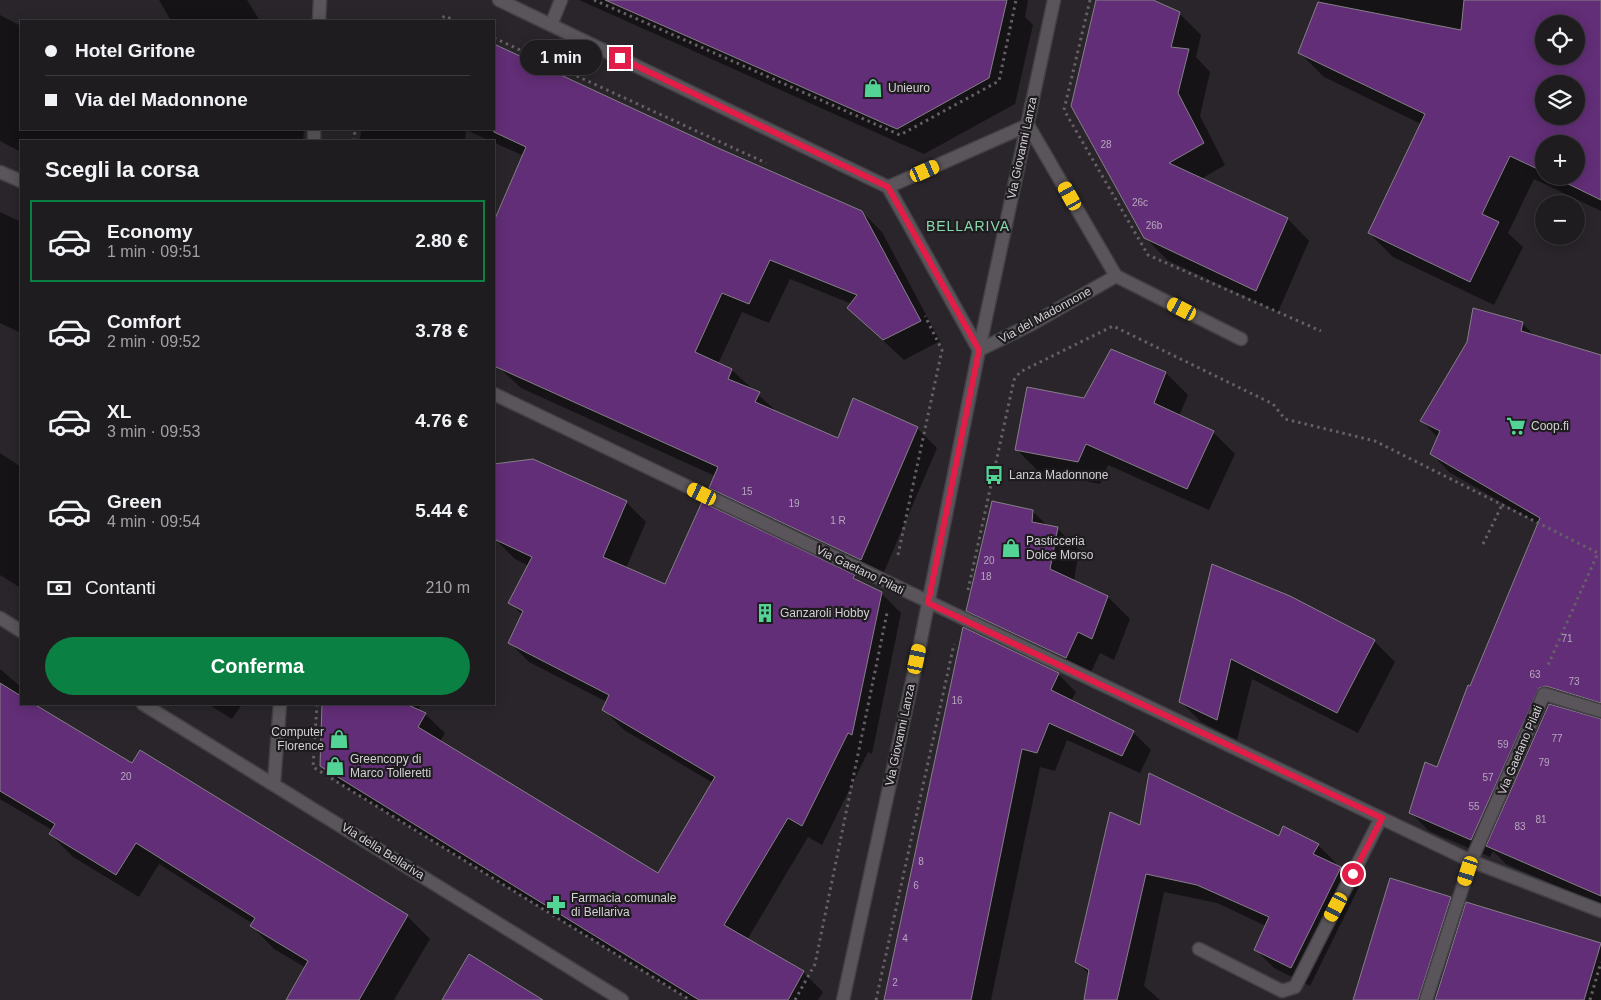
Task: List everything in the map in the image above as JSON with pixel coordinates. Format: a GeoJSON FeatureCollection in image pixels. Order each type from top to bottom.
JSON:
{"type":"FeatureCollection","features":[{"type":"Feature","properties":{"kind":"street"},"geometry":{"type":"LineString","coordinates":[[319,20],[320,0]]}},
{"type":"Feature","properties":{"kind":"street"},"geometry":{"type":"LineString","coordinates":[[499,0],[888,187],[979,350]]}},
{"type":"Feature","properties":{"kind":"street"},"geometry":{"type":"LineString","coordinates":[[551,25],[561,0]]}},
{"type":"Feature","properties":{"kind":"street","name":"Via Giovanni Lanza"},"geometry":{"type":"LineString","coordinates":[[843,1000],[1054,0]]}},
{"type":"Feature","properties":{"kind":"street"},"geometry":{"type":"LineString","coordinates":[[888,187],[1028,125],[1116,276],[1242,339]]}},
{"type":"Feature","properties":{"kind":"street"},"geometry":{"type":"LineString","coordinates":[[0,172],[20,181]]}},
{"type":"Feature","properties":{"kind":"street","name":"Via del Madonnone"},"geometry":{"type":"LineString","coordinates":[[979,350],[1030,325],[1116,276]]}},
{"type":"Feature","properties":{"kind":"street","name":"Via Gaetano Pilati"},"geometry":{"type":"LineString","coordinates":[[495,394],[1471,861],[1601,911]]}},
{"type":"Feature","properties":{"kind":"street"},"geometry":{"type":"LineString","coordinates":[[0,618],[20,630]]}},
{"type":"Feature","properties":{"kind":"street","name":"Via Gaetano Pilati"},"geometry":{"type":"LineString","coordinates":[[1426,1000],[1471,861],[1544,694],[1601,711]]}},
{"type":"Feature","properties":{"kind":"street","name":"Via della Bellariva"},"geometry":{"type":"LineString","coordinates":[[145,705],[274,783],[622,1000]]}},
{"type":"Feature","properties":{"kind":"street"},"geometry":{"type":"LineString","coordinates":[[274,783],[280,705]]}},
{"type":"Feature","properties":{"kind":"street"},"geometry":{"type":"LineString","coordinates":[[1199,950],[1282,991],[1295,987],[1382,818]]}},
{"type":"Feature","properties":{"kind":"path"},"geometry":{"type":"LineString","coordinates":[[594,0],[900,135],[999,81],[1016,0]]}},
{"type":"Feature","properties":{"kind":"path"},"geometry":{"type":"LineString","coordinates":[[1090,0],[1064,110],[1148,255],[1321,331]]}},
{"type":"Feature","properties":{"kind":"path"},"geometry":{"type":"LineString","coordinates":[[438,20],[445,16],[454,20]]}},
{"type":"Feature","properties":{"kind":"path"},"geometry":{"type":"LineString","coordinates":[[495,38],[771,165]]}},
{"type":"Feature","properties":{"kind":"path"},"geometry":{"type":"LineString","coordinates":[[795,1000],[815,964],[942,350],[924,314]]}},
{"type":"Feature","properties":{"kind":"path"},"geometry":{"type":"LineString","coordinates":[[967,593],[1014,380],[1020,372],[1113,326],[1273,404],[1285,419],[1375,441],[1598,553],[1542,679],[1544,694]]}},
{"type":"Feature","properties":{"kind":"path"},"geometry":{"type":"LineString","coordinates":[[1483,544],[1502,505]]}},
{"type":"Feature","properties":{"kind":"path"},"geometry":{"type":"LineString","coordinates":[[876,1000],[955,639]]}},
{"type":"Feature","properties":{"kind":"path"},"geometry":{"type":"LineString","coordinates":[[317,705],[313,767],[690,1000]]}},
{"type":"Feature","properties":{"kind":"path"},"geometry":{"type":"LineString","coordinates":[[1590,1000],[1601,962]]}},
{"type":"Feature","properties":{"kind":"building"},"geometry":{"type":"Polygon","coordinates":[[[605,0],[1007,0],[989,78],[897,129],[605,0]]]}},
{"type":"Feature","properties":{"kind":"building"},"geometry":{"type":"Polygon","coordinates":[[[1096,0],[1153,0],[1180,12],[1171,47],[1189,49],[1178,93],[1204,143],[1169,163],[1288,218],[1256,291],[1144,238],[1071,106],[1096,0]]]}},
{"type":"Feature","properties":{"kind":"building"},"geometry":{"type":"Polygon","coordinates":[[[1464,0],[1601,0],[1601,200],[1570,185],[1585,185],[1585,135],[1535,135],[1535,168],[1510,156],[1482,214],[1499,222],[1470,282],[1368,233],[1425,114],[1298,53],[1318,2],[1461,30],[1464,0]]]}},
{"type":"Feature","properties":{"kind":"building"},"geometry":{"type":"Polygon","coordinates":[[[495,44],[718,148],[862,211],[921,321],[883,340],[847,308],[857,295],[770,260],[749,304],[722,293],[695,352],[732,369],[728,379],[760,392],[755,402],[838,438],[853,398],[918,427],[861,560],[709,488],[718,467],[495,366],[495,219],[526,147],[494,132],[495,44]]]}},
{"type":"Feature","properties":{"kind":"building"},"geometry":{"type":"Polygon","coordinates":[[[1473,308],[1523,322],[1521,331],[1601,355],[1601,703],[1546,686],[1539,688],[1471,840],[1409,813],[1425,762],[1437,767],[1468,685],[1470,686],[1540,518],[1430,454],[1440,431],[1420,421],[1467,342],[1473,308]]]}},
{"type":"Feature","properties":{"kind":"building"},"geometry":{"type":"Polygon","coordinates":[[[1111,349],[1166,372],[1154,403],[1214,431],[1187,489],[1086,444],[1078,462],[1015,450],[1027,387],[1084,398],[1111,349]]]}},
{"type":"Feature","properties":{"kind":"building"},"geometry":{"type":"Polygon","coordinates":[[[533,459],[627,501],[603,557],[665,584],[702,502],[855,575],[853,578],[882,592],[852,735],[848,733],[802,826],[788,818],[724,925],[804,971],[788,1000],[699,1000],[320,766],[322,705],[408,705],[426,713],[418,727],[658,873],[715,777],[602,710],[609,695],[508,643],[523,611],[508,603],[532,557],[495,539],[495,464],[533,459]]]}},
{"type":"Feature","properties":{"kind":"building"},"geometry":{"type":"Polygon","coordinates":[[[992,501],[1033,510],[1032,522],[1058,527],[1050,569],[1108,596],[1092,639],[1078,632],[1066,658],[966,611],[992,501]]]}},
{"type":"Feature","properties":{"kind":"building"},"geometry":{"type":"Polygon","coordinates":[[[1212,564],[1290,596],[1375,640],[1337,713],[1231,659],[1217,720],[1179,702],[1212,564]]]}},
{"type":"Feature","properties":{"kind":"building"},"geometry":{"type":"Polygon","coordinates":[[[963,627],[1059,673],[1051,690],[1134,731],[1122,756],[1049,723],[1037,753],[1022,749],[971,1000],[884,1000],[963,627]]]}},
{"type":"Feature","properties":{"kind":"building"},"geometry":{"type":"Polygon","coordinates":[[[0,683],[20,695],[20,705],[36,705],[132,763],[140,750],[408,915],[359,1000],[286,1000],[308,961],[250,926],[255,918],[136,843],[116,875],[49,834],[55,824],[0,791],[0,683]]]}},
{"type":"Feature","properties":{"kind":"building"},"geometry":{"type":"Polygon","coordinates":[[[1549,704],[1601,719],[1601,896],[1486,846],[1549,704]]]}},
{"type":"Feature","properties":{"kind":"building"},"geometry":{"type":"Polygon","coordinates":[[[1149,773],[1279,836],[1283,826],[1319,844],[1313,854],[1341,867],[1291,968],[1254,950],[1269,917],[1197,885],[1146,874],[1117,1000],[1084,1000],[1089,970],[1075,962],[1110,812],[1140,825],[1149,773]]]}},
{"type":"Feature","properties":{"kind":"building"},"geometry":{"type":"Polygon","coordinates":[[[1390,878],[1451,897],[1418,1000],[1353,1000],[1390,878]]]}},
{"type":"Feature","properties":{"kind":"building"},"geometry":{"type":"Polygon","coordinates":[[[1466,902],[1601,943],[1584,1000],[1435,1000],[1466,902]]]}},
{"type":"Feature","properties":{"kind":"building"},"geometry":{"type":"Polygon","coordinates":[[[469,954],[543,1000],[442,1000],[469,954]]]}},
{"type":"Feature","properties":{"kind":"place","name":"Unieuro"},"geometry":{"type":"Point","coordinates":[873,88]}},
{"type":"Feature","properties":{"kind":"place","name":"Coop.fi"},"geometry":{"type":"Point","coordinates":[1516,426]}},
{"type":"Feature","properties":{"kind":"place","name":"Lanza Madonnone"},"geometry":{"type":"Point","coordinates":[994,475]}},
{"type":"Feature","properties":{"kind":"place","name":"Pasticceria Dolce Morso"},"geometry":{"type":"Point","coordinates":[1011,548]}},
{"type":"Feature","properties":{"kind":"place","name":"Ganzaroli Hobby"},"geometry":{"type":"Point","coordinates":[765,613]}},
{"type":"Feature","properties":{"kind":"place","name":"Computer Florence"},"geometry":{"type":"Point","coordinates":[339,739]}},
{"type":"Feature","properties":{"kind":"place","name":"Greencopy di Marco Tolleretti"},"geometry":{"type":"Point","coordinates":[335,766]}},
{"type":"Feature","properties":{"kind":"place","name":"Farmacia comunale di Bellariva"},"geometry":{"type":"Point","coordinates":[556,905]}},
{"type":"Feature","properties":{"kind":"district","name":"BELLARIVA"},"geometry":{"type":"Point","coordinates":[968,226]}},
{"type":"Feature","properties":{"kind":"route"},"geometry":{"type":"LineString","coordinates":[[620,58],[846,165],[888,187],[979,350],[928,603],[1382,818],[1353,874]]}}]}
